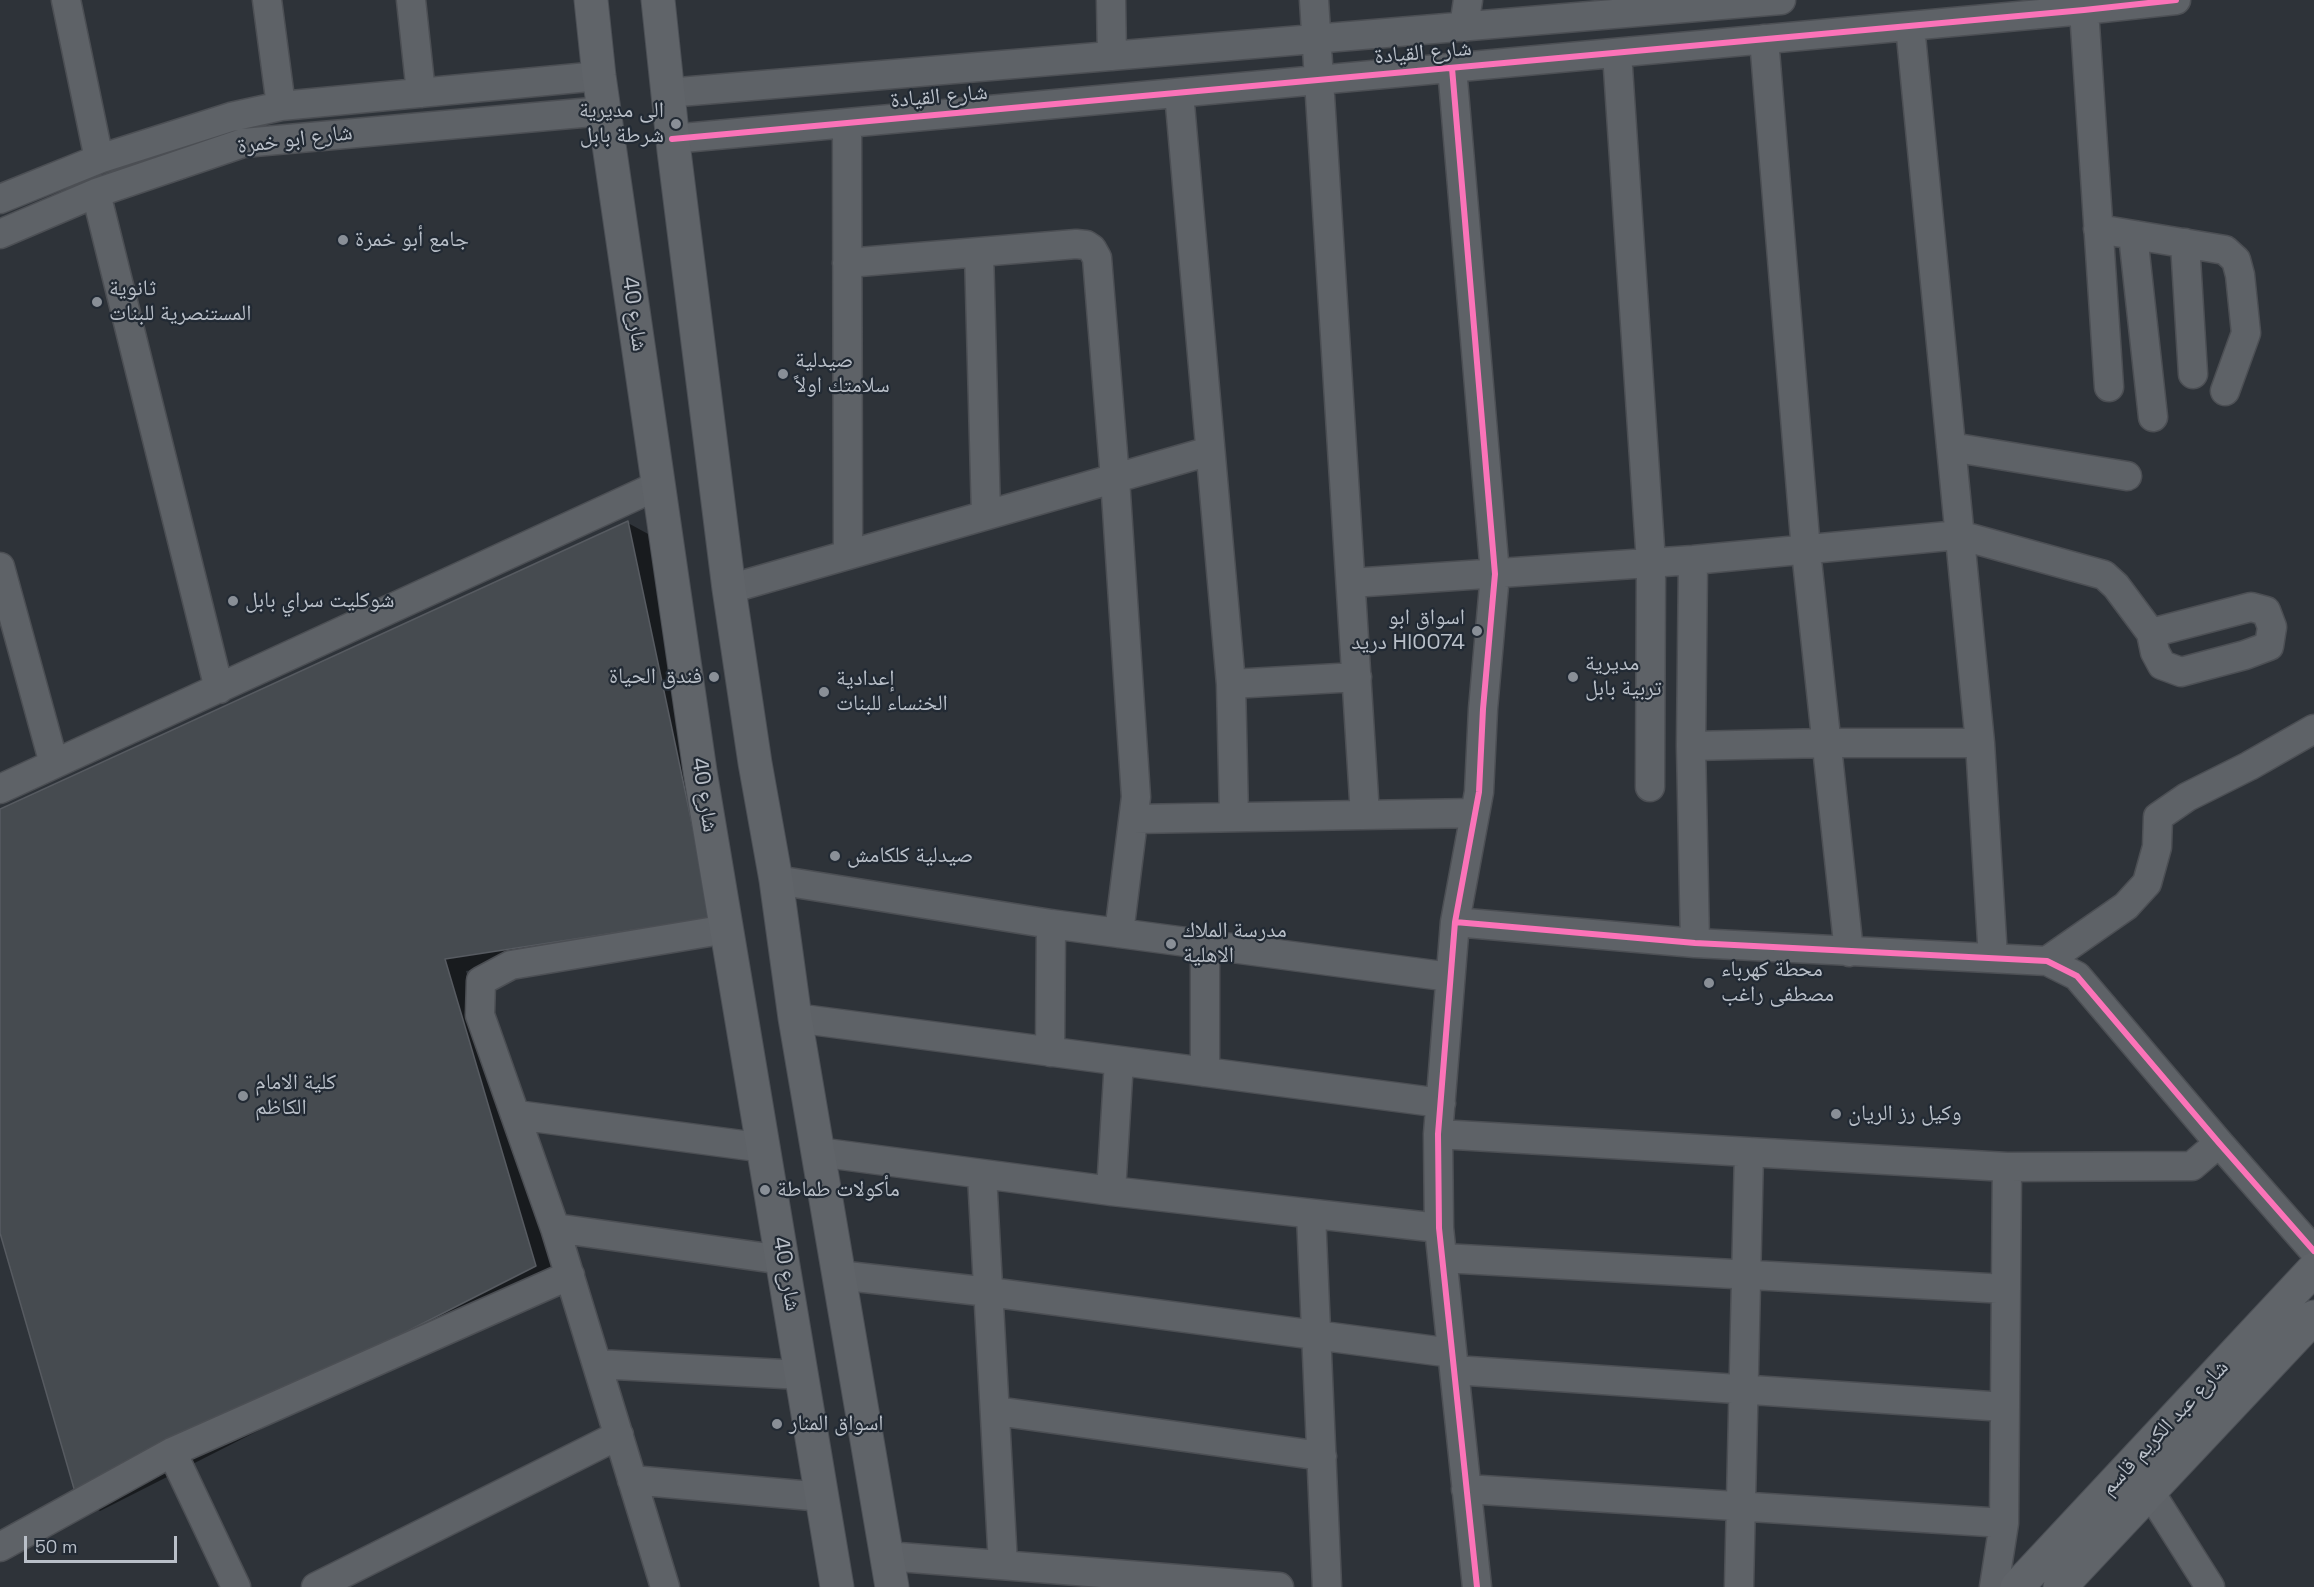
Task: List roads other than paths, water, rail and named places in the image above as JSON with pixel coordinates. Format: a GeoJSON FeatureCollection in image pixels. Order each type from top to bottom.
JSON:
{"type":"FeatureCollection","features":[{"type":"Feature","properties":{"kind":"main road","name":"شارع 40"},"geometry":{"type":"LineString","coordinates":[[591,0],[599,76],[700,771],[837,1587]]}},
{"type":"Feature","properties":{"kind":"main road"},"geometry":{"type":"LineString","coordinates":[[658,0],[672,139],[729,589],[755,763],[776,880],[795,1018],[892,1587]]}},
{"type":"Feature","properties":{"kind":"main road"},"geometry":{"type":"LineString","coordinates":[[773,1200],[780,1207],[795,1212],[810,1209],[825,1197]]}},
{"type":"Feature","properties":{"kind":"main road"},"geometry":{"type":"LineString","coordinates":[[784,1263],[811,1253],[819,1254],[837,1268]]}},
{"type":"Feature","properties":{"kind":"main road","name":"شارع عبد الكريم قاسم"},"geometry":{"type":"LineString","coordinates":[[2017,1587],[2314,1269]]}},
{"type":"Feature","properties":{"kind":"main road","name":"شارع عبد الكريم قاسم"},"geometry":{"type":"LineString","coordinates":[[2060,1587],[2314,1317]]}},
{"type":"Feature","properties":{"kind":"street"},"geometry":{"type":"LineString","coordinates":[[66,0],[108,156],[127,183]]}},
{"type":"Feature","properties":{"kind":"street"},"geometry":{"type":"LineString","coordinates":[[267,0],[281,105]]}},
{"type":"Feature","properties":{"kind":"street"},"geometry":{"type":"LineString","coordinates":[[411,0],[421,93]]}},
{"type":"Feature","properties":{"kind":"street"},"geometry":{"type":"LineString","coordinates":[[1111,0],[1112,56]]}},
{"type":"Feature","properties":{"kind":"street"},"geometry":{"type":"LineString","coordinates":[[1314,0],[1321,80],[1365,815]]}},
{"type":"Feature","properties":{"kind":"street","name":"شارع القيادة"},"geometry":{"type":"LineString","coordinates":[[667,93],[1317,39],[1466,13],[1781,0]]}},
{"type":"Feature","properties":{"kind":"street","name":"شارع القيادة"},"geometry":{"type":"LineString","coordinates":[[672,139],[2176,0]]}},
{"type":"Feature","properties":{"kind":"street"},"geometry":{"type":"LineString","coordinates":[[2084,10],[2109,387]]}},
{"type":"Feature","properties":{"kind":"street"},"geometry":{"type":"LineString","coordinates":[[1910,26],[1980,743],[1993,958]]}},
{"type":"Feature","properties":{"kind":"street"},"geometry":{"type":"LineString","coordinates":[[1764,39],[1806,551],[1849,952]]}},
{"type":"Feature","properties":{"kind":"street"},"geometry":{"type":"LineString","coordinates":[[1617,53],[1651,563],[1650,787]]}},
{"type":"Feature","properties":{"kind":"street"},"geometry":{"type":"LineString","coordinates":[[1452,68],[1495,574],[1483,709],[1479,792],[1455,922],[1438,1134],[1439,1228],[1477,1587]]}},
{"type":"Feature","properties":{"kind":"street","name":"شارع ابو خمرة"},"geometry":{"type":"LineString","coordinates":[[0,199],[108,156],[231,117],[281,105],[599,76]]}},
{"type":"Feature","properties":{"kind":"street"},"geometry":{"type":"LineString","coordinates":[[1179,93],[1231,684],[1234,817]]}},
{"type":"Feature","properties":{"kind":"street","name":"شارع ابو خمرة"},"geometry":{"type":"LineString","coordinates":[[0,234],[96,193],[243,143],[604,111]]}},
{"type":"Feature","properties":{"kind":"street"},"geometry":{"type":"LineString","coordinates":[[847,123],[849,554]]}},
{"type":"Feature","properties":{"kind":"street"},"geometry":{"type":"LineString","coordinates":[[96,193],[219,689]]}},
{"type":"Feature","properties":{"kind":"street"},"geometry":{"type":"LineString","coordinates":[[2098,229],[2225,250],[2236,260],[2240,275],[2246,333],[2225,391]]}},
{"type":"Feature","properties":{"kind":"street"},"geometry":{"type":"LineString","coordinates":[[2133,235],[2153,417]]}},
{"type":"Feature","properties":{"kind":"street"},"geometry":{"type":"LineString","coordinates":[[2185,243],[2193,374]]}},
{"type":"Feature","properties":{"kind":"street"},"geometry":{"type":"LineString","coordinates":[[848,263],[1076,244],[1086,245],[1092,249],[1099,266],[1136,797],[1119,933]]}},
{"type":"Feature","properties":{"kind":"street"},"geometry":{"type":"LineString","coordinates":[[979,252],[986,515]]}},
{"type":"Feature","properties":{"kind":"street"},"geometry":{"type":"LineString","coordinates":[[1951,447],[2127,476]]}},
{"type":"Feature","properties":{"kind":"street"},"geometry":{"type":"LineString","coordinates":[[729,589],[1210,451]]}},
{"type":"Feature","properties":{"kind":"street"},"geometry":{"type":"LineString","coordinates":[[0,789],[658,485]]}},
{"type":"Feature","properties":{"kind":"street"},"geometry":{"type":"LineString","coordinates":[[1352,583],[1694,560],[1959,535],[2104,575],[2116,586],[2151,633]]}},
{"type":"Feature","properties":{"kind":"street"},"geometry":{"type":"LineString","coordinates":[[1694,560],[1691,746],[1695,943]]}},
{"type":"Feature","properties":{"kind":"street"},"geometry":{"type":"LineString","coordinates":[[0,567],[54,764]]}},
{"type":"Feature","properties":{"kind":"street"},"geometry":{"type":"LineString","coordinates":[[1231,684],[1357,677]]}},
{"type":"Feature","properties":{"kind":"street"},"geometry":{"type":"LineString","coordinates":[[2048,961],[2126,906],[2147,884],[2157,847],[2158,817],[2187,797],[2314,729]]}},
{"type":"Feature","properties":{"kind":"street"},"geometry":{"type":"LineString","coordinates":[[1691,746],[1980,743]]}},
{"type":"Feature","properties":{"kind":"street"},"geometry":{"type":"LineString","coordinates":[[1134,819],[1475,813]]}},
{"type":"Feature","properties":{"kind":"street"},"geometry":{"type":"LineString","coordinates":[[776,880],[1051,924],[1450,977]]}},
{"type":"Feature","properties":{"kind":"street"},"geometry":{"type":"LineString","coordinates":[[1455,922],[1695,943],[2048,961],[2077,976],[2314,1251]]}},
{"type":"Feature","properties":{"kind":"street"},"geometry":{"type":"LineString","coordinates":[[1050,1052],[1051,924]]}},
{"type":"Feature","properties":{"kind":"street"},"geometry":{"type":"LineString","coordinates":[[665,1587],[555,1228],[480,1015],[481,981],[511,965],[727,929]]}},
{"type":"Feature","properties":{"kind":"street"},"geometry":{"type":"LineString","coordinates":[[1204,1072],[1205,945]]}},
{"type":"Feature","properties":{"kind":"street"},"geometry":{"type":"LineString","coordinates":[[795,1018],[1441,1103]]}},
{"type":"Feature","properties":{"kind":"street"},"geometry":{"type":"LineString","coordinates":[[1111,1191],[1119,1061]]}},
{"type":"Feature","properties":{"kind":"street"},"geometry":{"type":"LineString","coordinates":[[517,1115],[765,1148]]}},
{"type":"Feature","properties":{"kind":"street"},"geometry":{"type":"LineString","coordinates":[[1438,1134],[2007,1167],[2192,1167],[2219,1143]]}},
{"type":"Feature","properties":{"kind":"street"},"geometry":{"type":"LineString","coordinates":[[818,1152],[1111,1191],[1439,1228]]}},
{"type":"Feature","properties":{"kind":"street"},"geometry":{"type":"LineString","coordinates":[[1739,1587],[1749,1152]]}},
{"type":"Feature","properties":{"kind":"street"},"geometry":{"type":"LineString","coordinates":[[1994,1587],[2004,1523],[2007,1167]]}},
{"type":"Feature","properties":{"kind":"street"},"geometry":{"type":"LineString","coordinates":[[982,1175],[1004,1565]]}},
{"type":"Feature","properties":{"kind":"street"},"geometry":{"type":"LineString","coordinates":[[1311,1214],[1327,1587]]}},
{"type":"Feature","properties":{"kind":"street"},"geometry":{"type":"LineString","coordinates":[[555,1228],[784,1263]]}},
{"type":"Feature","properties":{"kind":"street"},"geometry":{"type":"LineString","coordinates":[[1443,1258],[2006,1289]]}},
{"type":"Feature","properties":{"kind":"street"},"geometry":{"type":"LineString","coordinates":[[837,1268],[989,1292],[1316,1335],[1453,1362],[1743,1390],[2005,1407]]}},
{"type":"Feature","properties":{"kind":"street"},"geometry":{"type":"LineString","coordinates":[[0,1547],[172,1452],[570,1275]]}},
{"type":"Feature","properties":{"kind":"street"},"geometry":{"type":"LineString","coordinates":[[597,1364],[802,1375]]}},
{"type":"Feature","properties":{"kind":"street"},"geometry":{"type":"LineString","coordinates":[[996,1411],[1322,1456]]}},
{"type":"Feature","properties":{"kind":"street"},"geometry":{"type":"LineString","coordinates":[[316,1587],[619,1435]]}},
{"type":"Feature","properties":{"kind":"street"},"geometry":{"type":"LineString","coordinates":[[172,1452],[236,1587]]}},
{"type":"Feature","properties":{"kind":"street"},"geometry":{"type":"LineString","coordinates":[[632,1480],[823,1497]]}},
{"type":"Feature","properties":{"kind":"street"},"geometry":{"type":"LineString","coordinates":[[1466,1489],[2004,1523]]}},
{"type":"Feature","properties":{"kind":"street"},"geometry":{"type":"LineString","coordinates":[[2150,1492],[2210,1587]]}},
{"type":"Feature","properties":{"kind":"street"},"geometry":{"type":"LineString","coordinates":[[886,1556],[1194,1584],[1279,1587]]}},
{"type":"Feature","properties":{"kind":"place","name":"الى مديرية شرطة بابل"},"geometry":{"type":"Point","coordinates":[676,124]}},
{"type":"Feature","properties":{"kind":"place","name":"جامع أبو خمرة"},"geometry":{"type":"Point","coordinates":[343,240]}},
{"type":"Feature","properties":{"kind":"place","name":"ثانوية المستنصرية للبنات"},"geometry":{"type":"Point","coordinates":[97,302]}},
{"type":"Feature","properties":{"kind":"place","name":"صيدلية سلامتك اولاً"},"geometry":{"type":"Point","coordinates":[783,374]}},
{"type":"Feature","properties":{"kind":"place","name":"شوكليت سراي بابل"},"geometry":{"type":"Point","coordinates":[233,601]}},
{"type":"Feature","properties":{"kind":"place","name":"اسواق ابو دريد Hl0074"},"geometry":{"type":"Point","coordinates":[1477,631]}},
{"type":"Feature","properties":{"kind":"place","name":"فندق الحياة"},"geometry":{"type":"Point","coordinates":[714,677]}},
{"type":"Feature","properties":{"kind":"place","name":"مديرية تربية بابل"},"geometry":{"type":"Point","coordinates":[1573,677]}},
{"type":"Feature","properties":{"kind":"place","name":"إعدادية الخنساء للبنات"},"geometry":{"type":"Point","coordinates":[824,692]}},
{"type":"Feature","properties":{"kind":"place","name":"صيدلية كلكامش"},"geometry":{"type":"Point","coordinates":[835,856]}},
{"type":"Feature","properties":{"kind":"place","name":"مدرسة الملاك الاهلية"},"geometry":{"type":"Point","coordinates":[1171,944]}},
{"type":"Feature","properties":{"kind":"place","name":"محطة كهرباء مصطفى راغب"},"geometry":{"type":"Point","coordinates":[1709,983]}},
{"type":"Feature","properties":{"kind":"place","name":"كلية الامام الكاظم"},"geometry":{"type":"Point","coordinates":[243,1096]}},
{"type":"Feature","properties":{"kind":"place","name":"وكيل رز الريان"},"geometry":{"type":"Point","coordinates":[1836,1114]}},
{"type":"Feature","properties":{"kind":"place","name":"مأكولات طماطة"},"geometry":{"type":"Point","coordinates":[765,1190]}},
{"type":"Feature","properties":{"kind":"place","name":"اسواق المنار"},"geometry":{"type":"Point","coordinates":[777,1424]}}]}
